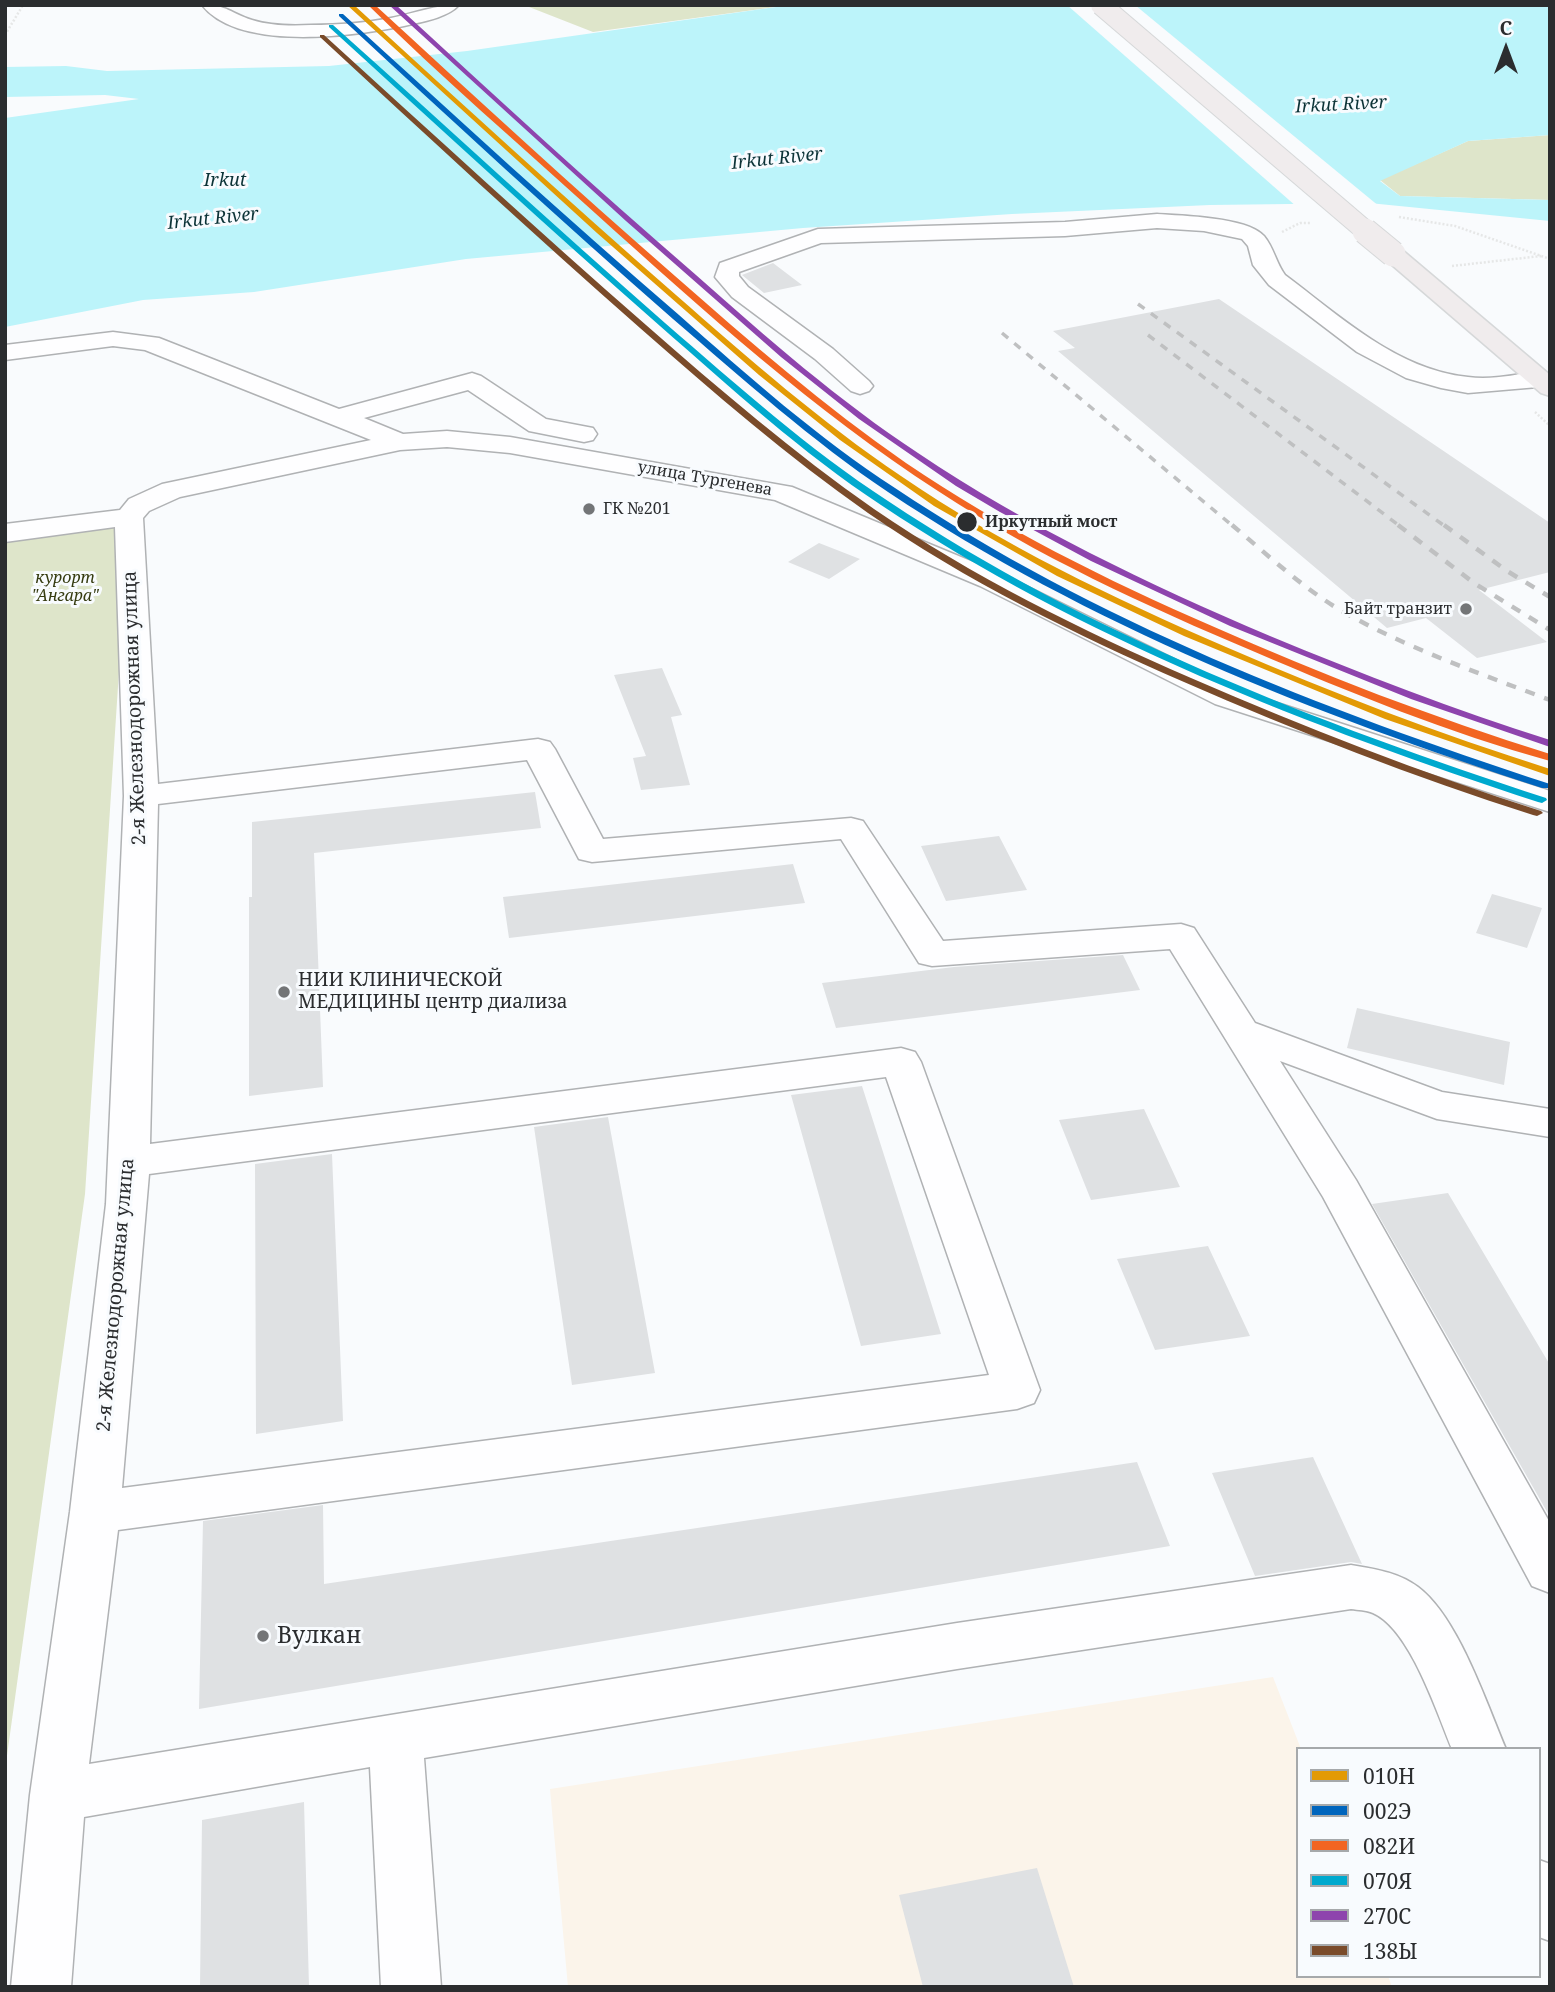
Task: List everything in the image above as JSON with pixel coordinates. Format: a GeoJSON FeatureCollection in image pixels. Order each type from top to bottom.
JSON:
{"type":"FeatureCollection","features":[{"type":"Feature","properties":{"kind":"main road"},"geometry":{"type":"LineString","coordinates":[[1101,5],[1547,385]]}},
{"type":"Feature","properties":{"kind":"street"},"geometry":{"type":"LineString","coordinates":[[211,5],[223,15],[243,23],[270,29],[305,30],[357,27],[413,18],[450,5]]}},
{"type":"Feature","properties":{"kind":"street"},"geometry":{"type":"LineString","coordinates":[[860,386],[824,354],[740,292],[727,277],[728,268],[818,236],[1065,229],[1157,220],[1204,224],[1250,234],[1259,244],[1265,265],[1277,280],[1373,351],[1411,372],[1442,382],[1469,385],[1547,385]]}},
{"type":"Feature","properties":{"kind":"street","name":"улица Тургенева"},"geometry":{"type":"LineString","coordinates":[[5,353],[113,339],[150,343],[400,442],[447,439],[510,444],[782,493],[991,580],[1226,697],[1550,802]]}},
{"type":"Feature","properties":{"kind":"street"},"geometry":{"type":"LineString","coordinates":[[335,418],[472,381],[538,425],[756,467],[782,493]]}},
{"type":"Feature","properties":{"kind":"street"},"geometry":{"type":"LineString","coordinates":[[5,533],[129,517],[139,505],[172,490],[400,442]]}},
{"type":"Feature","properties":{"kind":"street","name":"2-я Железнодорожная улица"},"geometry":{"type":"LineString","coordinates":[[41,1987],[58,1795],[95,1511],[127,1203],[141,796],[129,517]]}},
{"type":"Feature","properties":{"kind":"street"},"geometry":{"type":"LineString","coordinates":[[141,796],[538,749],[592,851],[851,828],[932,954],[1181,936],[1341,1191],[1550,1571]]}},
{"type":"Feature","properties":{"kind":"street"},"geometry":{"type":"LineString","coordinates":[[1241,1032],[1437,1105],[1550,1122]]}},
{"type":"Feature","properties":{"kind":"street"},"geometry":{"type":"LineString","coordinates":[[95,1511],[1017,1390],[901,1062],[128,1162]]}},
{"type":"Feature","properties":{"kind":"street"},"geometry":{"type":"LineString","coordinates":[[58,1795],[957,1646],[1351,1587],[1385,1593],[1411,1611],[1441,1660],[1478,1747]]}},
{"type":"Feature","properties":{"kind":"street"},"geometry":{"type":"LineString","coordinates":[[395,1738],[411,1987]]}},
{"type":"Feature","properties":{"kind":"street"},"geometry":{"type":"LineString","coordinates":[[1541,1893],[1550,1913]]}},
{"type":"Feature","properties":{"kind":"path"},"geometry":{"type":"LineString","coordinates":[[5,35],[23,5]]}},
{"type":"Feature","properties":{"kind":"path"},"geometry":{"type":"LineString","coordinates":[[1447,266],[1542,256]]}},
{"type":"Feature","properties":{"kind":"shaded area"},"geometry":{"type":"Polygon","coordinates":[[[1273,1677],[1300,1747],[1296,1747],[1296,1978],[1389,1978],[1392,1987],[568,1987],[550,1789],[1273,1677]]]}},
{"type":"Feature","properties":{"kind":"green space"},"geometry":{"type":"Polygon","coordinates":[[[524,5],[790,5],[593,32],[524,5]]]}},
{"type":"Feature","properties":{"kind":"green space"},"geometry":{"type":"Polygon","coordinates":[[[1550,135],[1550,200],[1400,196],[1380,180],[1468,141],[1550,135]]]}},
{"type":"Feature","properties":{"kind":"green space","name":"курорт \"Ангара\""},"geometry":{"type":"Polygon","coordinates":[[[129,517],[85,1194],[5,1770],[5,535],[129,517]]]}},
{"type":"Feature","properties":{"kind":"water","name":"Irkut"},"geometry":{"type":"Polygon","coordinates":[[[790,5],[1550,5],[1550,135],[1468,141],[1380,181],[1400,196],[1550,200],[1550,221],[1369,203],[1210,205],[1012,214],[803,228],[466,259],[254,292],[143,300],[5,327],[5,118],[139,99],[105,95],[5,97],[5,67],[66,66],[107,71],[329,66],[467,51],[790,5]]]}},
{"type":"Feature","properties":{"kind":"pier"},"geometry":{"type":"Polygon","coordinates":[[[1067,5],[1135,5],[1380,207],[1297,207],[1067,5]]]}},
{"type":"Feature","properties":{"kind":"building"},"geometry":{"type":"Polygon","coordinates":[[[773,263],[802,285],[764,293],[742,275],[773,263]]]}},
{"type":"Feature","properties":{"kind":"building"},"geometry":{"type":"Polygon","coordinates":[[[1219,299],[1550,523],[1550,572],[1479,590],[1547,642],[1477,658],[1426,618],[1387,628],[1058,351],[1075,348],[1053,331],[1219,299]]]}},
{"type":"Feature","properties":{"kind":"building"},"geometry":{"type":"Polygon","coordinates":[[[819,543],[860,559],[829,579],[788,562],[819,543]]]}},
{"type":"Feature","properties":{"kind":"building"},"geometry":{"type":"Polygon","coordinates":[[[662,668],[682,715],[671,717],[690,785],[641,790],[633,758],[646,756],[614,675],[662,668]]]}},
{"type":"Feature","properties":{"kind":"building"},"geometry":{"type":"Polygon","coordinates":[[[535,792],[541,828],[314,853],[323,1087],[249,1096],[249,897],[252,897],[252,822],[535,792]]]}},
{"type":"Feature","properties":{"kind":"building"},"geometry":{"type":"Polygon","coordinates":[[[999,836],[1027,890],[946,901],[921,846],[999,836]]]}},
{"type":"Feature","properties":{"kind":"building"},"geometry":{"type":"Polygon","coordinates":[[[793,864],[805,903],[509,938],[503,897],[793,864]]]}},
{"type":"Feature","properties":{"kind":"building"},"geometry":{"type":"Polygon","coordinates":[[[1492,894],[1542,908],[1527,948],[1476,933],[1492,894]]]}},
{"type":"Feature","properties":{"kind":"building"},"geometry":{"type":"Polygon","coordinates":[[[1123,955],[1140,990],[836,1028],[822,983],[954,967],[1123,955]]]}},
{"type":"Feature","properties":{"kind":"building"},"geometry":{"type":"Polygon","coordinates":[[[1357,1008],[1510,1042],[1504,1085],[1347,1048],[1357,1008]]]}},
{"type":"Feature","properties":{"kind":"building"},"geometry":{"type":"Polygon","coordinates":[[[862,1086],[941,1334],[861,1346],[791,1095],[862,1086]]]}},
{"type":"Feature","properties":{"kind":"building"},"geometry":{"type":"Polygon","coordinates":[[[1144,1109],[1180,1187],[1091,1200],[1059,1120],[1144,1109]]]}},
{"type":"Feature","properties":{"kind":"building"},"geometry":{"type":"Polygon","coordinates":[[[608,1117],[655,1373],[572,1385],[534,1127],[608,1117]]]}},
{"type":"Feature","properties":{"kind":"building"},"geometry":{"type":"Polygon","coordinates":[[[332,1154],[343,1421],[256,1434],[255,1164],[332,1154]]]}},
{"type":"Feature","properties":{"kind":"building"},"geometry":{"type":"Polygon","coordinates":[[[1448,1193],[1550,1365],[1550,1517],[1372,1204],[1448,1193]]]}},
{"type":"Feature","properties":{"kind":"building"},"geometry":{"type":"Polygon","coordinates":[[[1208,1246],[1250,1336],[1155,1350],[1117,1259],[1208,1246]]]}},
{"type":"Feature","properties":{"kind":"building"},"geometry":{"type":"Polygon","coordinates":[[[1313,1457],[1362,1564],[1351,1562],[1255,1576],[1212,1473],[1313,1457]]]}},
{"type":"Feature","properties":{"kind":"building"},"geometry":{"type":"Polygon","coordinates":[[[1137,1462],[1170,1546],[199,1709],[203,1521],[323,1505],[324,1584],[1137,1462]]]}},
{"type":"Feature","properties":{"kind":"building"},"geometry":{"type":"Polygon","coordinates":[[[304,1802],[309,1987],[200,1987],[202,1820],[304,1802]]]}},
{"type":"Feature","properties":{"kind":"building"},"geometry":{"type":"Polygon","coordinates":[[[1037,1868],[1074,1987],[923,1987],[899,1895],[1037,1868]]]}},
{"type":"Feature","properties":{"kind":"railway"},"geometry":{"type":"LineString","coordinates":[[1138,304],[1446,527]]}},
{"type":"Feature","properties":{"kind":"railway"},"geometry":{"type":"LineString","coordinates":[[1002,333],[1234,527]]}},
{"type":"Feature","properties":{"kind":"railway"},"geometry":{"type":"LineString","coordinates":[[1148,335],[1401,527]]}},
{"type":"Feature","properties":{"kind":"railway"},"geometry":{"type":"LineString","coordinates":[[1232,525],[1302,584],[1347,614],[1422,650],[1550,700]]}},
{"type":"Feature","properties":{"kind":"railway"},"geometry":{"type":"LineString","coordinates":[[1398,525],[1474,583],[1550,630]]}},
{"type":"Feature","properties":{"kind":"railway"},"geometry":{"type":"LineString","coordinates":[[1444,525],[1507,571],[1550,597]]}},
{"type":"Feature","properties":{"kind":"transit line","name":"010Н"},"geometry":{"type":"LineString","coordinates":[[350,5],[600,232],[762,373],[843,438],[937,504],[1060,574],[1188,634],[1389,717],[1550,773]]}},
{"type":"Feature","properties":{"kind":"transit line","name":"082И"},"geometry":{"type":"LineString","coordinates":[[371,5],[744,340],[849,425],[943,491],[1066,561],[1237,641],[1392,704],[1550,758]]}},
{"type":"Feature","properties":{"kind":"transit line","name":"270С"},"geometry":{"type":"LineString","coordinates":[[392,5],[628,220],[784,355],[862,418],[959,484],[1048,536],[1187,604],[1381,684],[1550,744]]}},
{"type":"Feature","properties":{"kind":"transit line","name":"002Э"},"geometry":{"type":"LineString","coordinates":[[341,15],[549,205],[728,363],[808,429],[891,490],[965,537],[1043,581],[1208,661],[1378,729],[1546,786]]}},
{"type":"Feature","properties":{"kind":"transit line","name":"070Я"},"geometry":{"type":"LineString","coordinates":[[331,26],[720,374],[800,441],[884,503],[1037,594],[1202,674],[1373,742],[1542,800]]}},
{"type":"Feature","properties":{"kind":"transit line","name":"138Ы"},"geometry":{"type":"LineString","coordinates":[[322,36],[570,262],[707,381],[815,469],[911,537],[993,586],[1164,670],[1371,756],[1537,813]]}},
{"type":"Feature","properties":{"kind":"place","name":"ГК №201"},"geometry":{"type":"Point","coordinates":[589,509]}},
{"type":"Feature","properties":{"kind":"place","name":"Иркутный мост"},"geometry":{"type":"Point","coordinates":[967,522]}},
{"type":"Feature","properties":{"kind":"place","name":"Байт транзит"},"geometry":{"type":"Point","coordinates":[1466,609]}},
{"type":"Feature","properties":{"kind":"place","name":"НИИ КЛИНИЧЕСКОЙ МЕДИЦИНЫ центр диализа"},"geometry":{"type":"Point","coordinates":[284,992]}},
{"type":"Feature","properties":{"kind":"place","name":"Вулкан"},"geometry":{"type":"Point","coordinates":[263,1636]}},
{"type":"Feature","properties":{"kind":"water label","name":"Irkut River"},"geometry":{"type":"Point","coordinates":[1341,105]}},
{"type":"Feature","properties":{"kind":"water label","name":"Irkut River"},"geometry":{"type":"Point","coordinates":[777,159]}},
{"type":"Feature","properties":{"kind":"water label","name":"Irkut River"},"geometry":{"type":"Point","coordinates":[213,219]}}]}
